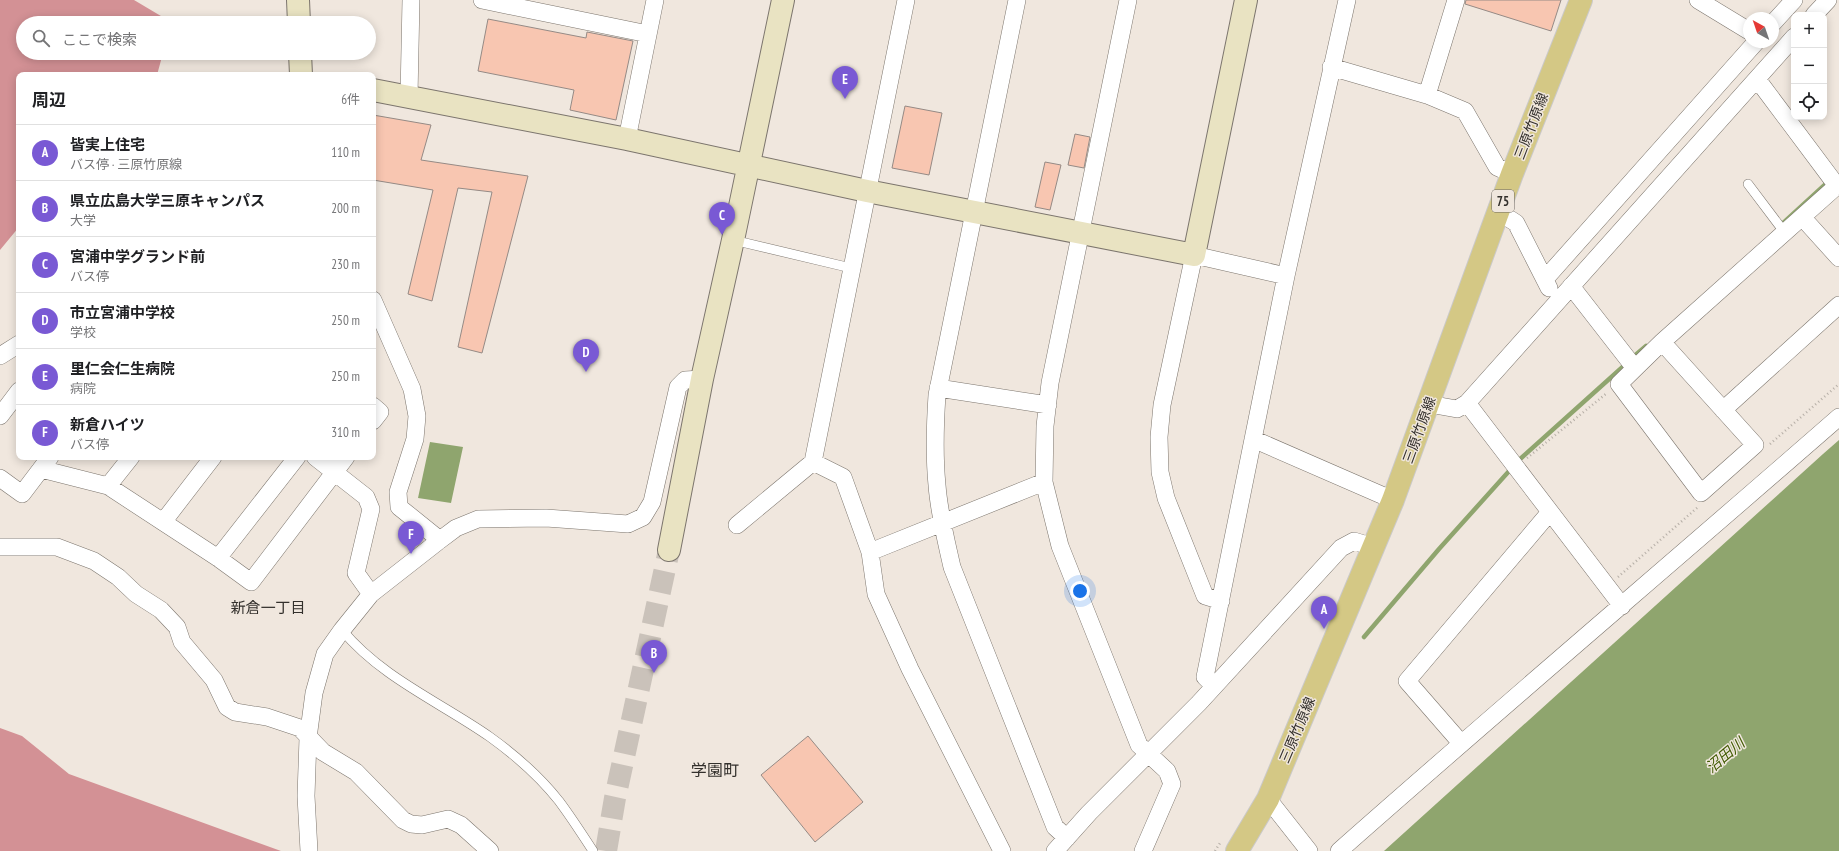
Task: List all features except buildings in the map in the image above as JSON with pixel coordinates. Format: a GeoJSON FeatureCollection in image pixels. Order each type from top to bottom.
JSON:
{"type":"FeatureCollection","features":[{"type":"Feature","properties":{"kind":"main road","name":"三原竹原線"},"geometry":{"type":"LineString","coordinates":[[1237,851],[1268,799],[1393,500],[1512,174],[1581,0]]}},
{"type":"Feature","properties":{"kind":"street"},"geometry":{"type":"LineString","coordinates":[[298,0],[299,16]]}},
{"type":"Feature","properties":{"kind":"street"},"geometry":{"type":"LineString","coordinates":[[409,96],[411,0]]}},
{"type":"Feature","properties":{"kind":"street"},"geometry":{"type":"LineString","coordinates":[[482,0],[648,34]]}},
{"type":"Feature","properties":{"kind":"street"},"geometry":{"type":"LineString","coordinates":[[627,139],[655,0]]}},
{"type":"Feature","properties":{"kind":"street"},"geometry":{"type":"LineString","coordinates":[[669,550],[702,379],[733,240],[783,0]]}},
{"type":"Feature","properties":{"kind":"street"},"geometry":{"type":"LineString","coordinates":[[736,525],[813,462],[906,0]]}},
{"type":"Feature","properties":{"kind":"street"},"geometry":{"type":"LineString","coordinates":[[1017,0],[938,388],[935,440],[937,485],[942,523],[955,574],[1055,827],[1067,838]]}},
{"type":"Feature","properties":{"kind":"street"},"geometry":{"type":"LineString","coordinates":[[1128,0],[1050,383],[1045,426],[1044,482],[1060,546],[1139,745],[1148,755],[1167,771],[1172,784],[1143,851]]}},
{"type":"Feature","properties":{"kind":"street"},"geometry":{"type":"LineString","coordinates":[[1221,601],[1205,596],[1166,498],[1160,472],[1159,437],[1162,405],[1246,0]]}},
{"type":"Feature","properties":{"kind":"street"},"geometry":{"type":"LineString","coordinates":[[1214,686],[1206,678],[1286,276],[1347,0]]}},
{"type":"Feature","properties":{"kind":"street"},"geometry":{"type":"LineString","coordinates":[[1427,95],[1456,0]]}},
{"type":"Feature","properties":{"kind":"street"},"geometry":{"type":"LineString","coordinates":[[1698,0],[1743,27]]}},
{"type":"Feature","properties":{"kind":"street"},"geometry":{"type":"LineString","coordinates":[[1779,16],[1794,0]]}},
{"type":"Feature","properties":{"kind":"street"},"geometry":{"type":"LineString","coordinates":[[1817,12],[1828,0]]}},
{"type":"Feature","properties":{"kind":"street"},"geometry":{"type":"LineString","coordinates":[[1428,404],[1457,409],[1467,403],[1791,41]]}},
{"type":"Feature","properties":{"kind":"street"},"geometry":{"type":"LineString","coordinates":[[1531,330],[1526,324],[1548,286],[1751,48]]}},
{"type":"Feature","properties":{"kind":"street"},"geometry":{"type":"LineString","coordinates":[[300,60],[301,72]]}},
{"type":"Feature","properties":{"kind":"street"},"geometry":{"type":"LineString","coordinates":[[1331,67],[1427,95],[1465,111],[1497,167],[1512,174]]}},
{"type":"Feature","properties":{"kind":"street"},"geometry":{"type":"LineString","coordinates":[[1662,342],[1755,445],[1701,493],[1618,384],[1634,367],[1785,232],[1838,185],[1757,79]]}},
{"type":"Feature","properties":{"kind":"street"},"geometry":{"type":"LineString","coordinates":[[376,90],[627,139],[867,191],[1194,256],[1286,276]]}},
{"type":"Feature","properties":{"kind":"street"},"geometry":{"type":"LineString","coordinates":[[1498,212],[1516,223],[1548,286]]}},
{"type":"Feature","properties":{"kind":"street"},"geometry":{"type":"LineString","coordinates":[[1802,217],[1839,258]]}},
{"type":"Feature","properties":{"kind":"street"},"geometry":{"type":"LineString","coordinates":[[1571,286],[1634,367]]}},
{"type":"Feature","properties":{"kind":"street"},"geometry":{"type":"LineString","coordinates":[[1723,410],[1839,305]]}},
{"type":"Feature","properties":{"kind":"street"},"geometry":{"type":"LineString","coordinates":[[376,307],[412,390],[417,416],[415,439],[398,492],[399,507],[440,540]]}},
{"type":"Feature","properties":{"kind":"street"},"geometry":{"type":"LineString","coordinates":[[0,356],[16,346]]}},
{"type":"Feature","properties":{"kind":"street"},"geometry":{"type":"LineString","coordinates":[[309,851],[306,796],[308,738],[314,693],[325,654],[371,594],[456,528],[478,519],[546,518],[628,524],[643,517],[652,502],[678,387],[685,380],[702,379]]}},
{"type":"Feature","properties":{"kind":"street"},"geometry":{"type":"LineString","coordinates":[[938,388],[1048,405]]}},
{"type":"Feature","properties":{"kind":"street"},"geometry":{"type":"LineString","coordinates":[[0,416],[16,395]]}},
{"type":"Feature","properties":{"kind":"street"},"geometry":{"type":"LineString","coordinates":[[1467,403],[1622,606]]}},
{"type":"Feature","properties":{"kind":"street"},"geometry":{"type":"LineString","coordinates":[[376,409],[380,412],[376,417]]}},
{"type":"Feature","properties":{"kind":"street"},"geometry":{"type":"LineString","coordinates":[[1339,851],[1461,743],[1622,606],[1839,417]]}},
{"type":"Feature","properties":{"kind":"street"},"geometry":{"type":"LineString","coordinates":[[1253,439],[1393,500]]}},
{"type":"Feature","properties":{"kind":"street"},"geometry":{"type":"LineString","coordinates":[[108,486],[129,460]]}},
{"type":"Feature","properties":{"kind":"street"},"geometry":{"type":"LineString","coordinates":[[163,522],[211,460]]}},
{"type":"Feature","properties":{"kind":"street"},"geometry":{"type":"LineString","coordinates":[[218,558],[295,460]]}},
{"type":"Feature","properties":{"kind":"street"},"geometry":{"type":"LineString","coordinates":[[319,460],[366,497],[371,509],[356,573],[371,594]]}},
{"type":"Feature","properties":{"kind":"street"},"geometry":{"type":"LineString","coordinates":[[0,478],[22,494],[46,463],[108,486],[218,558],[251,582],[344,460]]}},
{"type":"Feature","properties":{"kind":"street"},"geometry":{"type":"LineString","coordinates":[[813,462],[843,477],[870,552],[876,594],[913,676],[1002,851]]}},
{"type":"Feature","properties":{"kind":"street"},"geometry":{"type":"LineString","coordinates":[[870,552],[1044,482]]}},
{"type":"Feature","properties":{"kind":"street"},"geometry":{"type":"LineString","coordinates":[[1461,743],[1407,681],[1550,512]]}},
{"type":"Feature","properties":{"kind":"street"},"geometry":{"type":"LineString","coordinates":[[1055,851],[1089,813],[1148,755],[1214,686],[1341,548],[1354,541],[1374,547]]}},
{"type":"Feature","properties":{"kind":"street"},"geometry":{"type":"LineString","coordinates":[[0,547],[57,547],[94,561],[118,577],[136,594],[161,610],[177,627],[182,642],[214,680],[227,706],[235,712],[267,716],[300,728],[323,752],[356,772],[403,820],[411,824],[422,825],[448,819],[461,825],[490,851]]}},
{"type":"Feature","properties":{"kind":"street"},"geometry":{"type":"LineString","coordinates":[[1268,799],[1309,851]]}},
{"type":"Feature","properties":{"kind":"lane"},"geometry":{"type":"LineString","coordinates":[[1748,184],[1785,232]]}},
{"type":"Feature","properties":{"kind":"lane"},"geometry":{"type":"LineString","coordinates":[[733,240],[851,268]]}},
{"type":"Feature","properties":{"kind":"lane"},"geometry":{"type":"LineString","coordinates":[[342,630],[357,648],[382,670],[490,737],[516,757],[558,800],[593,851]]}},
{"type":"Feature","properties":{"kind":"path"},"geometry":{"type":"LineString","coordinates":[[1516,468],[1618,384]]}},
{"type":"Feature","properties":{"kind":"shaded area"},"geometry":{"type":"Polygon","coordinates":[[[0,0],[134,0],[161,16],[16,16],[16,60],[161,60],[158,72],[16,72],[16,231],[0,250],[0,0]]]}},
{"type":"Feature","properties":{"kind":"shaded area"},"geometry":{"type":"Polygon","coordinates":[[[0,728],[22,736],[69,774],[281,851],[0,851],[0,728]]]}},
{"type":"Feature","properties":{"kind":"water","name":"沼田川"},"geometry":{"type":"Polygon","coordinates":[[[1839,440],[1839,851],[1384,851],[1823,454],[1839,440]]]}},
{"type":"Feature","properties":{"kind":"water"},"geometry":{"type":"Polygon","coordinates":[[[430,442],[463,447],[451,503],[418,498],[430,442]]]}},
{"type":"Feature","properties":{"kind":"waterway"},"geometry":{"type":"LineString","coordinates":[[1781,225],[1829,181]]}},
{"type":"Feature","properties":{"kind":"waterway"},"geometry":{"type":"LineString","coordinates":[[1632,358],[1646,346]]}},
{"type":"Feature","properties":{"kind":"waterway"},"geometry":{"type":"LineString","coordinates":[[1364,637],[1439,549],[1519,460],[1627,363]]}},
{"type":"Feature","properties":{"kind":"tunnel"},"geometry":{"type":"LineString","coordinates":[[606,851],[615,798],[669,550]]}},
{"type":"Feature","properties":{"kind":"place","name":"里仁会仁生病院"},"geometry":{"type":"Point","coordinates":[845,99]}},
{"type":"Feature","properties":{"kind":"place","name":"宮浦中学グランド前"},"geometry":{"type":"Point","coordinates":[722,235]}},
{"type":"Feature","properties":{"kind":"place","name":"市立宮浦中学校"},"geometry":{"type":"Point","coordinates":[586,372]}},
{"type":"Feature","properties":{"kind":"place","name":"新倉ハイツ"},"geometry":{"type":"Point","coordinates":[411,554]}},
{"type":"Feature","properties":{"kind":"place","name":"皆実上住宅"},"geometry":{"type":"Point","coordinates":[1324,629]}},
{"type":"Feature","properties":{"kind":"place","name":"県立広島大学三原キャンパス"},"geometry":{"type":"Point","coordinates":[654,673]}},
{"type":"Feature","properties":{"kind":"district","name":"新倉一丁目"},"geometry":{"type":"Point","coordinates":[268,607]}},
{"type":"Feature","properties":{"kind":"district","name":"学園町"},"geometry":{"type":"Point","coordinates":[715,770]}}]}
